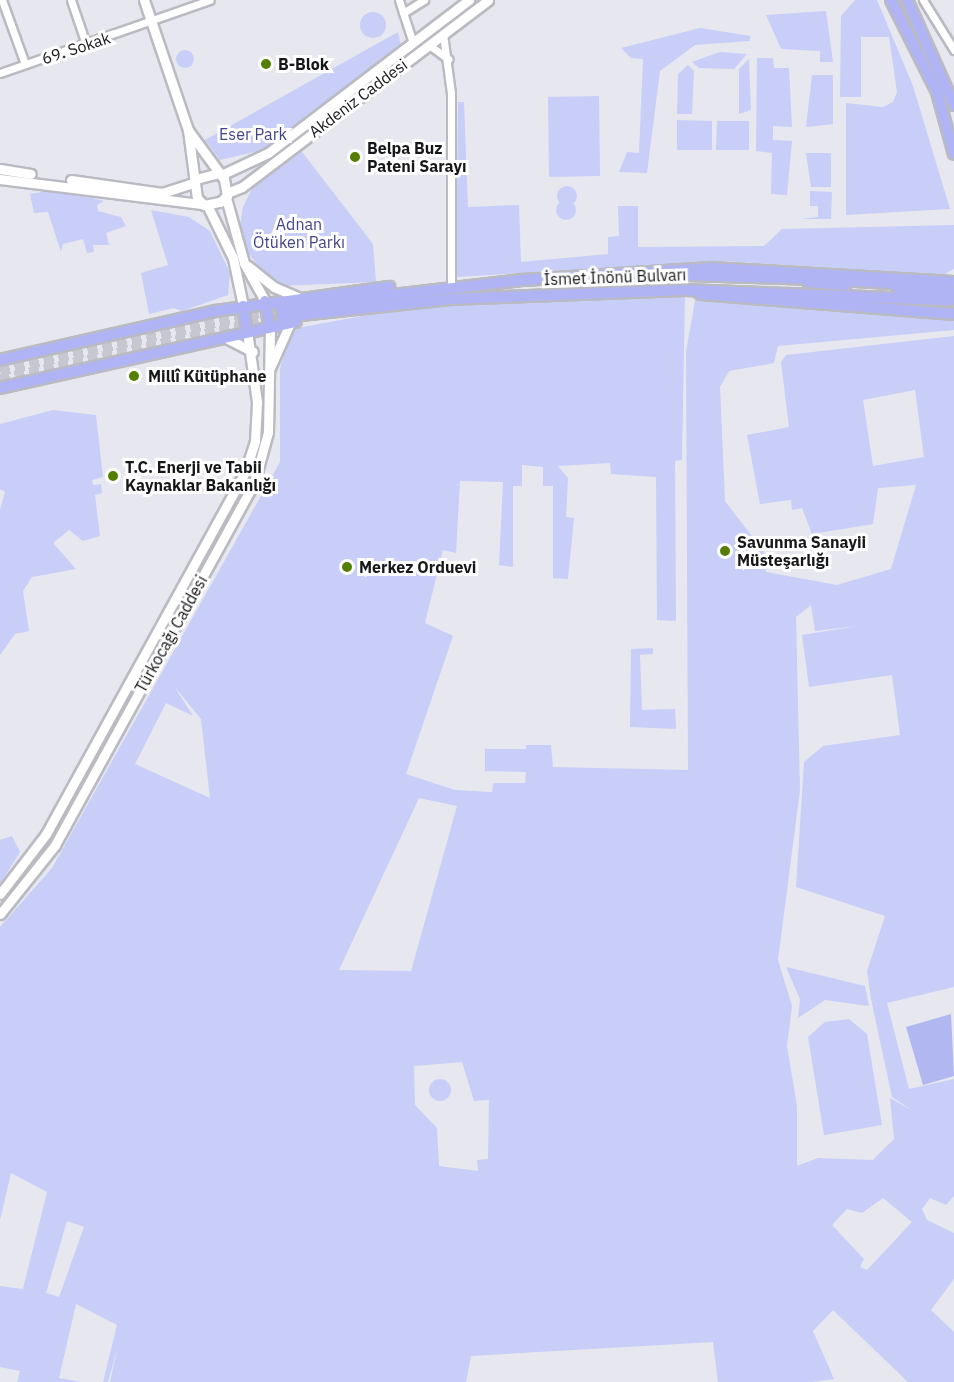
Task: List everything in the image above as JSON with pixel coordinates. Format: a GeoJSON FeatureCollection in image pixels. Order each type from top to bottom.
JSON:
{"type":"FeatureCollection","features":[{"type":"Feature","properties":{"kind":"main road"},"geometry":{"type":"LineString","coordinates":[[144,0],[188,130],[196,181],[204,205],[233,258],[247,331]]}},
{"type":"Feature","properties":{"kind":"main road","name":"Akdeniz Caddesi"},"geometry":{"type":"LineString","coordinates":[[0,169],[153,192],[220,174],[268,153],[469,0]]}},
{"type":"Feature","properties":{"kind":"main road","name":"Akdeniz Caddesi"},"geometry":{"type":"LineString","coordinates":[[204,205],[244,186],[488,0]]}},
{"type":"Feature","properties":{"kind":"main road"},"geometry":{"type":"LineString","coordinates":[[891,0],[937,92],[954,154]]}},
{"type":"Feature","properties":{"kind":"main road"},"geometry":{"type":"LineString","coordinates":[[907,0],[954,105]]}},
{"type":"Feature","properties":{"kind":"main road"},"geometry":{"type":"LineString","coordinates":[[188,130],[220,174],[244,263],[265,301],[270,328]]}},
{"type":"Feature","properties":{"kind":"main road"},"geometry":{"type":"LineString","coordinates":[[0,179],[204,205]]}},
{"type":"Feature","properties":{"kind":"main road"},"geometry":{"type":"LineString","coordinates":[[244,263],[274,287],[298,297]]}},
{"type":"Feature","properties":{"kind":"main road"},"geometry":{"type":"LineString","coordinates":[[669,274],[712,268],[952,290]]}},
{"type":"Feature","properties":{"kind":"main road"},"geometry":{"type":"LineString","coordinates":[[669,274],[952,290]]}},
{"type":"Feature","properties":{"kind":"main road","name":"İsmet İnönü Bulvarı"},"geometry":{"type":"LineString","coordinates":[[284,316],[524,280],[669,274]]}},
{"type":"Feature","properties":{"kind":"main road"},"geometry":{"type":"LineString","coordinates":[[0,360],[265,301],[451,284],[524,280]]}},
{"type":"Feature","properties":{"kind":"main road"},"geometry":{"type":"LineString","coordinates":[[685,290],[952,290]]}},
{"type":"Feature","properties":{"kind":"main road"},"geometry":{"type":"LineString","coordinates":[[685,290],[730,299],[954,314]]}},
{"type":"Feature","properties":{"kind":"main road","name":"İsmet İnönü Bulvarı"},"geometry":{"type":"LineString","coordinates":[[284,316],[390,304],[685,290]]}},
{"type":"Feature","properties":{"kind":"main road"},"geometry":{"type":"LineString","coordinates":[[0,387],[247,331],[270,328],[284,316]]}},
{"type":"Feature","properties":{"kind":"main road"},"geometry":{"type":"LineString","coordinates":[[268,373],[284,316]]}},
{"type":"Feature","properties":{"kind":"main road","name":"Türkocağı Caddesi"},"geometry":{"type":"LineString","coordinates":[[0,914],[35,873],[158,656],[261,466],[268,432],[270,328]]}},
{"type":"Feature","properties":{"kind":"main road","name":"Türkocağı Caddesi"},"geometry":{"type":"LineString","coordinates":[[0,894],[26,864],[146,654],[251,458],[257,402],[253,352],[247,331]]}},
{"type":"Feature","properties":{"kind":"main road"},"geometry":{"type":"LineString","coordinates":[[221,337],[253,352]]}},
{"type":"Feature","properties":{"kind":"main road"},"geometry":{"type":"LineString","coordinates":[[146,654],[158,656]]}},
{"type":"Feature","properties":{"kind":"main road"},"geometry":{"type":"LineString","coordinates":[[26,864],[35,873]]}},
{"type":"Feature","properties":{"kind":"street"},"geometry":{"type":"LineString","coordinates":[[3,0],[25,64]]}},
{"type":"Feature","properties":{"kind":"street"},"geometry":{"type":"LineString","coordinates":[[71,0],[86,44]]}},
{"type":"Feature","properties":{"kind":"street","name":"69. Sokak"},"geometry":{"type":"LineString","coordinates":[[0,73],[152,24],[210,0]]}},
{"type":"Feature","properties":{"kind":"street"},"geometry":{"type":"LineString","coordinates":[[399,0],[413,44]]}},
{"type":"Feature","properties":{"kind":"street"},"geometry":{"type":"LineString","coordinates":[[403,13],[424,0]]}},
{"type":"Feature","properties":{"kind":"street"},"geometry":{"type":"LineString","coordinates":[[923,0],[954,50]]}},
{"type":"Feature","properties":{"kind":"street"},"geometry":{"type":"LineString","coordinates":[[443,34],[448,59],[451,284]]}},
{"type":"Feature","properties":{"kind":"street"},"geometry":{"type":"LineString","coordinates":[[429,45],[448,59]]}},
{"type":"Feature","properties":{"kind":"green space"},"geometry":{"type":"Polygon","coordinates":[[[855,0],[877,0],[913,86],[950,209],[846,215],[846,103],[883,107],[893,102],[897,92],[889,37],[861,37],[861,97],[840,97],[841,16],[855,0]]]}},
{"type":"Feature","properties":{"kind":"green space"},"geometry":{"type":"Polygon","coordinates":[[[826,11],[833,62],[820,62],[820,51],[781,49],[766,15],[826,11]]]}},
{"type":"Feature","properties":{"kind":"green space"},"geometry":{"type":"Polygon","coordinates":[[[373,12],[382,16],[386,25],[382,34],[373,38],[364,34],[360,25],[364,16],[373,12]]]}},
{"type":"Feature","properties":{"kind":"green space"},"geometry":{"type":"Polygon","coordinates":[[[700,28],[751,36],[749,41],[695,45],[660,71],[647,173],[619,172],[627,152],[639,153],[643,59],[631,58],[621,48],[700,28]]]}},
{"type":"Feature","properties":{"kind":"green space","name":"Eser Park"},"geometry":{"type":"Polygon","coordinates":[[[398,32],[401,46],[262,150],[220,160],[205,140],[398,32]]]}},
{"type":"Feature","properties":{"kind":"green space"},"geometry":{"type":"Polygon","coordinates":[[[181,50],[189,50],[194,55],[192,66],[181,68],[176,63],[176,55],[181,50]]]}},
{"type":"Feature","properties":{"kind":"green space"},"geometry":{"type":"Polygon","coordinates":[[[720,52],[747,54],[734,69],[699,68],[692,62],[720,52]]]}},
{"type":"Feature","properties":{"kind":"green space"},"geometry":{"type":"Polygon","coordinates":[[[757,58],[773,58],[774,68],[789,68],[792,127],[773,126],[773,140],[792,141],[787,195],[771,194],[772,153],[756,151],[757,58]]]}},
{"type":"Feature","properties":{"kind":"green space"},"geometry":{"type":"Polygon","coordinates":[[[749,59],[751,110],[739,114],[739,69],[749,59]]]}},
{"type":"Feature","properties":{"kind":"green space"},"geometry":{"type":"Polygon","coordinates":[[[688,65],[694,71],[692,114],[677,114],[678,74],[688,65]]]}},
{"type":"Feature","properties":{"kind":"green space"},"geometry":{"type":"Polygon","coordinates":[[[812,75],[833,75],[833,124],[806,127],[812,75]]]}},
{"type":"Feature","properties":{"kind":"green space"},"geometry":{"type":"Polygon","coordinates":[[[599,96],[600,176],[549,177],[548,97],[599,96]]]}},
{"type":"Feature","properties":{"kind":"green space"},"geometry":{"type":"Polygon","coordinates":[[[458,102],[464,102],[468,207],[519,205],[521,262],[608,254],[608,237],[619,236],[618,206],[638,206],[638,247],[764,246],[782,229],[954,225],[954,269],[943,275],[723,261],[456,277],[458,102]]]}},
{"type":"Feature","properties":{"kind":"green space"},"geometry":{"type":"Polygon","coordinates":[[[677,120],[712,121],[712,150],[677,150],[677,120]]]}},
{"type":"Feature","properties":{"kind":"green space"},"geometry":{"type":"Polygon","coordinates":[[[717,121],[749,121],[749,150],[716,150],[717,121]]]}},
{"type":"Feature","properties":{"kind":"green space","name":"Adnan Ötüken Parkı"},"geometry":{"type":"Polygon","coordinates":[[[299,148],[373,244],[376,282],[279,286],[248,254],[240,225],[243,207],[252,189],[299,148]]]}},
{"type":"Feature","properties":{"kind":"green space"},"geometry":{"type":"Polygon","coordinates":[[[806,153],[831,153],[831,187],[811,187],[806,153]]]}},
{"type":"Feature","properties":{"kind":"green space"},"geometry":{"type":"Polygon","coordinates":[[[44,185],[104,201],[97,205],[98,211],[121,217],[126,226],[106,233],[109,245],[93,245],[94,252],[87,253],[83,239],[63,244],[61,252],[48,212],[34,213],[30,194],[42,192],[44,185]]]}},
{"type":"Feature","properties":{"kind":"green space"},"geometry":{"type":"Polygon","coordinates":[[[567,186],[574,189],[577,196],[574,203],[567,206],[560,203],[557,196],[560,189],[567,186]]]}},
{"type":"Feature","properties":{"kind":"green space"},"geometry":{"type":"Polygon","coordinates":[[[810,191],[832,192],[831,219],[800,219],[818,217],[818,206],[810,206],[810,191]]]}},
{"type":"Feature","properties":{"kind":"green space"},"geometry":{"type":"Polygon","coordinates":[[[566,200],[573,203],[576,210],[573,217],[566,220],[559,217],[556,210],[559,203],[566,200]]]}},
{"type":"Feature","properties":{"kind":"green space"},"geometry":{"type":"Polygon","coordinates":[[[151,210],[189,217],[210,231],[230,273],[228,295],[182,311],[174,308],[149,314],[141,273],[168,265],[151,210]]]}},
{"type":"Feature","properties":{"kind":"green space"},"geometry":{"type":"Polygon","coordinates":[[[685,290],[682,460],[675,461],[676,621],[657,620],[656,477],[611,474],[610,463],[558,466],[568,478],[566,517],[574,518],[568,579],[553,578],[553,486],[543,486],[543,467],[522,465],[522,486],[513,486],[513,567],[499,565],[503,482],[460,481],[456,553],[443,550],[425,623],[453,636],[406,774],[455,790],[492,792],[493,783],[525,783],[526,772],[485,771],[485,749],[526,749],[526,745],[551,745],[553,767],[688,770],[686,352],[695,301],[954,318],[954,330],[778,346],[774,363],[729,371],[720,387],[725,501],[764,552],[766,572],[837,585],[891,569],[916,485],[878,488],[873,524],[812,534],[802,508],[792,510],[791,500],[760,504],[747,435],[789,427],[781,362],[786,355],[954,336],[954,987],[887,1003],[909,1089],[954,1079],[954,1196],[946,1205],[930,1198],[922,1209],[927,1220],[954,1233],[954,1279],[931,1310],[954,1332],[954,1382],[908,1382],[833,1310],[813,1331],[834,1379],[812,1382],[718,1382],[713,1342],[471,1356],[466,1382],[110,1382],[117,1350],[108,1382],[103,1382],[117,1325],[76,1304],[59,1378],[81,1382],[17,1382],[20,1371],[0,1367],[0,1286],[23,1289],[47,1192],[11,1173],[0,1220],[0,927],[52,868],[280,462],[280,368],[292,329],[417,306],[685,290]],[[915,390],[863,400],[873,466],[924,457],[915,390]],[[811,605],[796,617],[800,790],[778,960],[792,1006],[787,1046],[797,1106],[797,1166],[818,1158],[873,1160],[894,1139],[890,1098],[913,1111],[892,1097],[871,999],[867,971],[885,916],[796,887],[804,762],[823,746],[900,735],[892,675],[809,687],[802,635],[858,626],[815,631],[811,605]],[[174,686],[193,716],[166,703],[135,764],[210,798],[201,719],[174,686]],[[419,798],[339,970],[411,971],[457,806],[419,798]],[[462,1062],[414,1066],[415,1105],[437,1128],[439,1166],[478,1171],[477,1160],[488,1159],[489,1100],[474,1101],[462,1062]],[[883,1198],[862,1213],[847,1209],[832,1225],[864,1259],[860,1267],[867,1270],[912,1222],[883,1198]],[[67,1221],[46,1293],[59,1297],[84,1227],[67,1221]]]}},
{"type":"Feature","properties":{"kind":"green space"},"geometry":{"type":"Polygon","coordinates":[[[53,410],[96,415],[103,477],[92,480],[93,485],[101,484],[102,493],[95,495],[100,536],[83,541],[69,530],[53,543],[76,569],[32,577],[23,591],[29,631],[15,634],[0,655],[0,510],[5,492],[0,489],[0,424],[53,410]]]}},
{"type":"Feature","properties":{"kind":"green space"},"geometry":{"type":"Polygon","coordinates":[[[653,648],[653,654],[640,655],[642,710],[675,709],[676,729],[630,727],[631,649],[653,648]]]}},
{"type":"Feature","properties":{"kind":"green space"},"geometry":{"type":"Polygon","coordinates":[[[12,836],[20,852],[0,884],[0,840],[12,836]]]}},
{"type":"Feature","properties":{"kind":"green space"},"geometry":{"type":"Polygon","coordinates":[[[786,967],[865,986],[869,1006],[825,1000],[798,1018],[800,999],[786,967]]]}},
{"type":"Feature","properties":{"kind":"green space"},"geometry":{"type":"Polygon","coordinates":[[[849,1019],[867,1034],[882,1125],[824,1135],[808,1037],[825,1022],[849,1019]]]}},
{"type":"Feature","properties":{"kind":"green space"},"geometry":{"type":"Polygon","coordinates":[[[440,1079],[448,1082],[451,1090],[448,1098],[440,1101],[432,1098],[429,1090],[432,1082],[440,1079]]]}},
{"type":"Feature","properties":{"kind":"shaded area"},"geometry":{"type":"Polygon","coordinates":[[[951,1014],[954,1076],[923,1085],[906,1027],[951,1014]]]}},
{"type":"Feature","properties":{"kind":"tunnel"},"geometry":{"type":"LineString","coordinates":[[0,371],[281,308]]}},
{"type":"Feature","properties":{"kind":"tunnel"},"geometry":{"type":"LineString","coordinates":[[0,379],[282,317]]}},
{"type":"Feature","properties":{"kind":"place","name":"B-Blok"},"geometry":{"type":"Point","coordinates":[266,64]}},
{"type":"Feature","properties":{"kind":"place","name":"Belpa Buz Pateni Sarayı"},"geometry":{"type":"Point","coordinates":[355,157]}},
{"type":"Feature","properties":{"kind":"place","name":"Millî Kütüphane"},"geometry":{"type":"Point","coordinates":[134,376]}},
{"type":"Feature","properties":{"kind":"place","name":"T.C. Enerji ve Tabii Kaynaklar Bakanlığı"},"geometry":{"type":"Point","coordinates":[113,476]}},
{"type":"Feature","properties":{"kind":"place","name":"Savunma Sanayii Müsteşarlığı"},"geometry":{"type":"Point","coordinates":[725,551]}},
{"type":"Feature","properties":{"kind":"place","name":"Merkez Orduevi"},"geometry":{"type":"Point","coordinates":[347,567]}}]}
